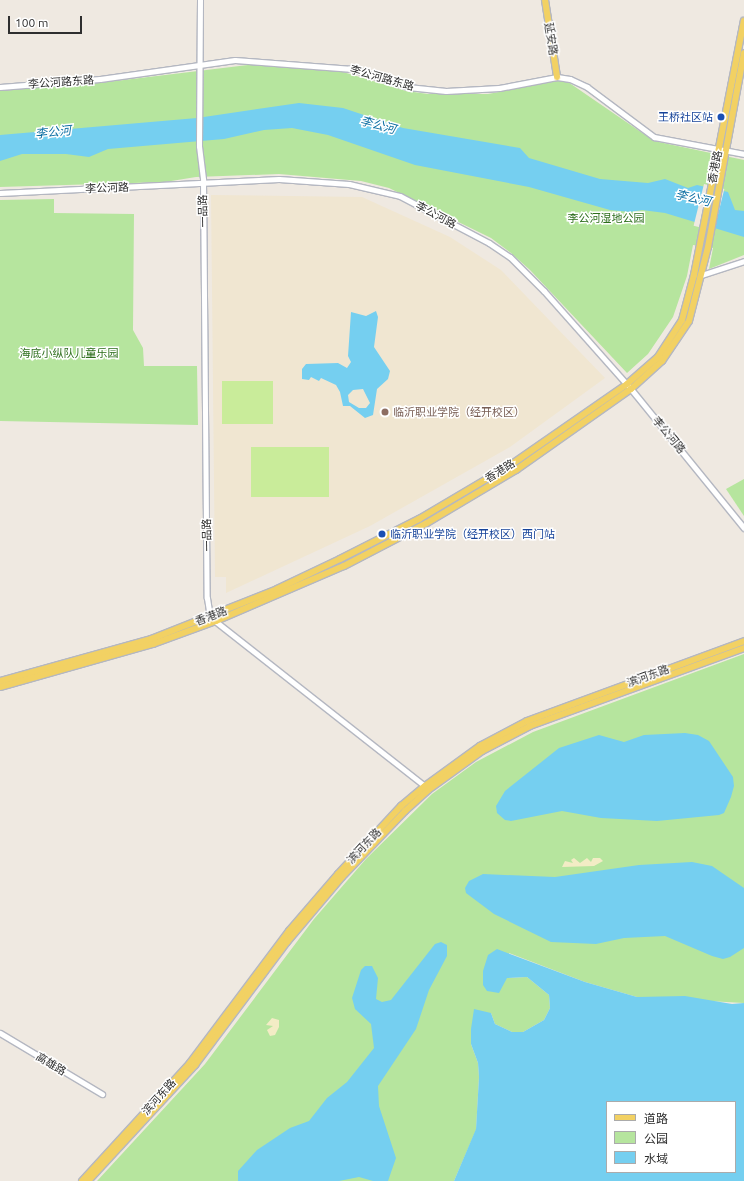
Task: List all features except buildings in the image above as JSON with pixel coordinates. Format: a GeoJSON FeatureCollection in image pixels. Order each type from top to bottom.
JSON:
{"type":"FeatureCollection","features":[{"type":"Feature","properties":{"kind":"main road","name":"延安路"},"geometry":{"type":"LineString","coordinates":[[545,0],[557,77]]}},
{"type":"Feature","properties":{"kind":"main road","name":"香港路"},"geometry":{"type":"LineString","coordinates":[[0,686],[146,647],[216,621],[344,566],[427,523],[516,470],[662,361],[679,338],[689,321],[708,247],[721,174],[721,149],[744,22]]}},
{"type":"Feature","properties":{"kind":"main road","name":"香港路"},"geometry":{"type":"LineString","coordinates":[[0,681],[143,641],[210,617],[277,589],[428,514],[512,464],[629,387],[658,357],[682,320],[700,246],[714,172],[744,53]]}},
{"type":"Feature","properties":{"kind":"main road","name":"滨河东路"},"geometry":{"type":"LineString","coordinates":[[82,1181],[190,1062],[289,931],[323,891],[374,834],[425,786],[480,746],[527,721],[744,641]]}},
{"type":"Feature","properties":{"kind":"main road","name":"滨河东路"},"geometry":{"type":"LineString","coordinates":[[88,1181],[195,1065],[287,942],[342,878],[404,811],[428,790],[482,751],[530,726],[744,648]]}},
{"type":"Feature","properties":{"kind":"street","name":"一品路"},"geometry":{"type":"LineString","coordinates":[[200,0],[199,146],[203,181],[208,598],[210,617]]}},
{"type":"Feature","properties":{"kind":"street","name":"李公河路东路"},"geometry":{"type":"LineString","coordinates":[[0,87],[100,79],[235,60],[325,65],[353,69],[408,87],[446,91],[499,88],[557,77],[570,79],[587,87],[654,138],[744,154]]}},
{"type":"Feature","properties":{"kind":"street","name":"李公河路"},"geometry":{"type":"LineString","coordinates":[[0,193],[164,186],[203,181],[313,180],[375,188],[400,196],[489,243],[510,257],[544,291],[629,387],[744,528]]}},
{"type":"Feature","properties":{"kind":"street"},"geometry":{"type":"LineString","coordinates":[[701,275],[744,261]]}},
{"type":"Feature","properties":{"kind":"street"},"geometry":{"type":"LineString","coordinates":[[210,617],[425,786]]}},
{"type":"Feature","properties":{"kind":"street","name":"高雄路"},"geometry":{"type":"LineString","coordinates":[[0,1033],[102,1094]]}},
{"type":"Feature","properties":{"kind":"shaded area","name":"临沂职业学院（经开校区）"},"geometry":{"type":"Polygon","coordinates":[[[211,195],[362,197],[450,237],[501,270],[605,378],[510,447],[370,526],[226,593],[226,577],[215,577],[211,195]]]}},
{"type":"Feature","properties":{"kind":"green space","name":"李公河湿地公园"},"geometry":{"type":"Polygon","coordinates":[[[257,64],[333,69],[406,91],[428,94],[488,94],[558,81],[568,82],[654,141],[744,160],[744,255],[709,269],[713,248],[693,245],[687,276],[673,317],[648,354],[627,373],[530,270],[511,253],[491,238],[389,188],[361,181],[279,174],[196,177],[165,182],[0,187],[0,91],[99,83],[257,64]]]}},
{"type":"Feature","properties":{"kind":"green space","name":"海底小纵队儿童乐园"},"geometry":{"type":"Polygon","coordinates":[[[54,199],[54,213],[134,214],[133,330],[143,348],[144,366],[197,366],[198,425],[0,421],[0,200],[54,199]]]}},
{"type":"Feature","properties":{"kind":"green space"},"geometry":{"type":"Polygon","coordinates":[[[222,381],[273,381],[273,424],[222,424],[222,381]]]}},
{"type":"Feature","properties":{"kind":"green space"},"geometry":{"type":"Polygon","coordinates":[[[251,447],[329,447],[329,497],[251,497],[251,447]]]}},
{"type":"Feature","properties":{"kind":"green space"},"geometry":{"type":"Polygon","coordinates":[[[744,479],[744,516],[726,489],[744,479]]]}},
{"type":"Feature","properties":{"kind":"green space"},"geometry":{"type":"Polygon","coordinates":[[[744,654],[744,1003],[637,997],[585,982],[509,953],[507,978],[527,977],[549,995],[550,1008],[544,1020],[523,1032],[512,1032],[495,1024],[491,1013],[471,1029],[471,1044],[478,1063],[479,1077],[476,1130],[454,1181],[97,1181],[205,1064],[314,919],[366,859],[432,794],[476,762],[533,732],[744,654]]]}},
{"type":"Feature","properties":{"kind":"sand"},"geometry":{"type":"Polygon","coordinates":[[[574,858],[580,863],[587,858],[591,862],[593,858],[600,858],[603,861],[594,866],[562,867],[565,861],[573,863],[571,860],[574,858]]]}},
{"type":"Feature","properties":{"kind":"sand"},"geometry":{"type":"Polygon","coordinates":[[[272,1018],[279,1020],[279,1027],[275,1035],[270,1036],[267,1030],[273,1026],[266,1025],[272,1018]]]}},
{"type":"Feature","properties":{"kind":"water","name":"李公河"},"geometry":{"type":"Polygon","coordinates":[[[299,103],[343,108],[403,128],[520,148],[529,158],[600,179],[648,183],[665,179],[688,188],[697,185],[728,192],[735,210],[744,211],[744,237],[665,213],[642,210],[630,212],[610,210],[529,187],[415,165],[328,135],[292,128],[264,130],[224,139],[108,149],[89,157],[66,154],[22,154],[0,161],[0,135],[197,118],[299,103]]]}},
{"type":"Feature","properties":{"kind":"water"},"geometry":{"type":"Polygon","coordinates":[[[376,311],[378,317],[374,347],[390,371],[388,379],[377,389],[373,415],[365,418],[350,406],[343,406],[340,392],[336,385],[321,378],[319,381],[311,377],[309,380],[302,379],[302,369],[306,364],[338,363],[347,368],[351,362],[348,356],[351,312],[366,316],[376,311]],[[363,389],[353,390],[348,395],[349,402],[359,408],[366,408],[370,403],[363,389]]]}},
{"type":"Feature","properties":{"kind":"water"},"geometry":{"type":"Polygon","coordinates":[[[685,733],[698,735],[709,741],[733,777],[734,786],[724,813],[719,815],[657,821],[601,818],[562,811],[511,821],[505,820],[497,813],[496,806],[505,791],[559,748],[599,735],[624,742],[644,735],[685,733]]]}},
{"type":"Feature","properties":{"kind":"water"},"geometry":{"type":"Polygon","coordinates":[[[692,862],[712,866],[744,888],[744,948],[730,957],[723,959],[712,956],[665,936],[624,938],[596,944],[551,942],[494,914],[466,893],[465,888],[469,881],[483,874],[555,877],[639,865],[692,862]]]}},
{"type":"Feature","properties":{"kind":"water"},"geometry":{"type":"Polygon","coordinates":[[[441,942],[447,945],[447,956],[429,990],[416,1029],[378,1086],[379,1106],[396,1158],[388,1181],[373,1181],[359,1177],[339,1181],[238,1181],[238,1171],[257,1150],[290,1128],[309,1121],[327,1098],[347,1082],[374,1048],[371,1024],[355,1009],[352,998],[361,970],[365,966],[372,966],[378,978],[376,999],[382,1002],[391,1000],[435,944],[441,942]]]}},
{"type":"Feature","properties":{"kind":"water"},"geometry":{"type":"Polygon","coordinates":[[[497,949],[585,982],[637,997],[685,996],[732,1004],[744,1003],[744,1181],[454,1181],[476,1129],[479,1077],[478,1063],[471,1044],[471,1029],[474,1009],[491,1013],[495,1024],[512,1032],[523,1032],[544,1020],[550,1008],[549,995],[527,977],[507,978],[499,993],[487,991],[483,985],[483,971],[488,955],[497,949]]]}},
{"type":"Feature","properties":{"kind":"pier"},"geometry":{"type":"Polygon","coordinates":[[[704,184],[724,189],[714,231],[694,226],[704,184]]]}},
{"type":"Feature","properties":{"kind":"place","name":"王桥社区站"},"geometry":{"type":"Point","coordinates":[721,117]}},
{"type":"Feature","properties":{"kind":"place","name":"临沂职业学院（经开校区）"},"geometry":{"type":"Point","coordinates":[385,412]}},
{"type":"Feature","properties":{"kind":"place","name":"临沂职业学院（经开校区）西门站"},"geometry":{"type":"Point","coordinates":[382,534]}}]}
